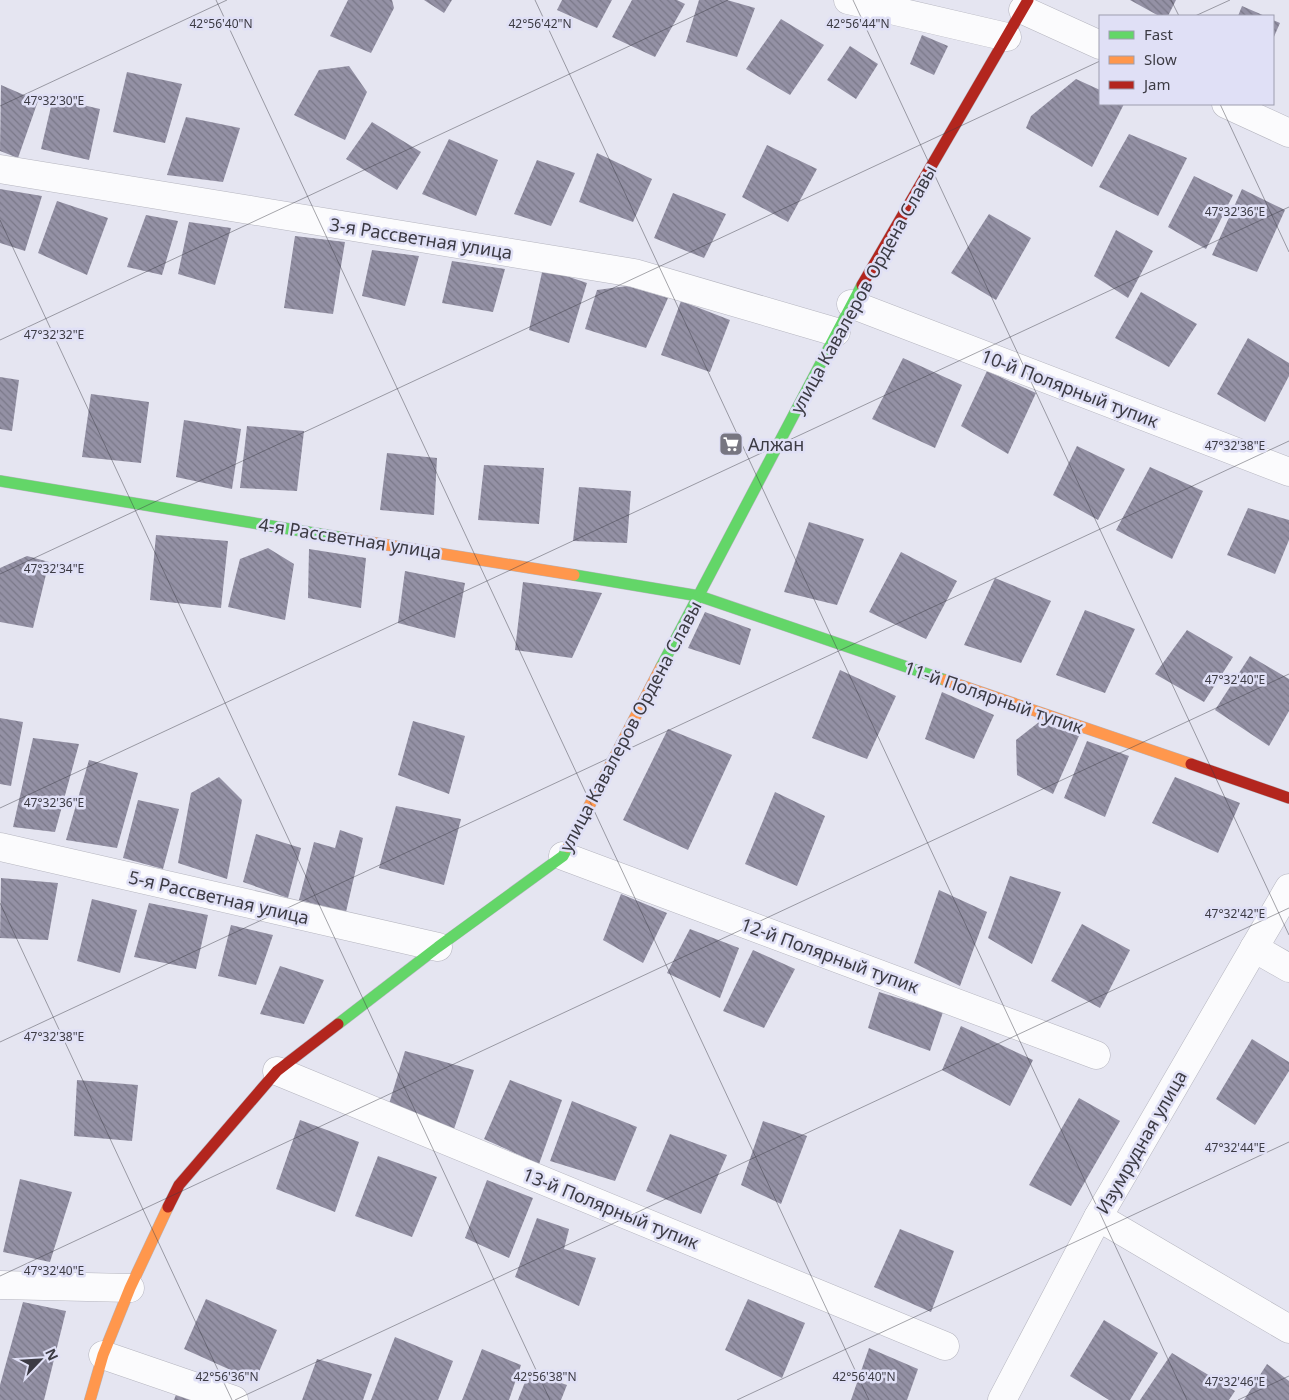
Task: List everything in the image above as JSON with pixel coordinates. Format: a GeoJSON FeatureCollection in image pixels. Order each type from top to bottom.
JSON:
{"type":"FeatureCollection","features":[{"type":"Feature","properties":{"kind":"street"},"geometry":{"type":"LineString","coordinates":[[848,0],[1007,37]]}},
{"type":"Feature","properties":{"kind":"street"},"geometry":{"type":"LineString","coordinates":[[1025,5],[1099,44]]}},
{"type":"Feature","properties":{"kind":"street","name":"улица Кавалеров Ордена Славы"},"geometry":{"type":"LineString","coordinates":[[90,1400],[103,1355],[130,1288],[179,1185],[277,1071],[438,947],[563,856],[851,304],[1025,5]]}},
{"type":"Feature","properties":{"kind":"street"},"geometry":{"type":"LineString","coordinates":[[1228,105],[1289,133]]}},
{"type":"Feature","properties":{"kind":"street","name":"3-я Рассветная улица"},"geometry":{"type":"LineString","coordinates":[[0,169],[634,274],[836,332]]}},
{"type":"Feature","properties":{"kind":"street","name":"10-й Полярный тупик"},"geometry":{"type":"LineString","coordinates":[[851,304],[1289,472]]}},
{"type":"Feature","properties":{"kind":"street","name":"4-я Рассветная улица"},"geometry":{"type":"LineString","coordinates":[[0,481],[700,596]]}},
{"type":"Feature","properties":{"kind":"street","name":"11-й Полярный тупик"},"geometry":{"type":"LineString","coordinates":[[700,596],[1289,798]]}},
{"type":"Feature","properties":{"kind":"street","name":"5-я Рассветная улица"},"geometry":{"type":"LineString","coordinates":[[0,847],[438,947]]}},
{"type":"Feature","properties":{"kind":"street","name":"12-й Полярный тупик"},"geometry":{"type":"LineString","coordinates":[[563,856],[1096,1055]]}},
{"type":"Feature","properties":{"kind":"street","name":"Изумрудная улица"},"geometry":{"type":"LineString","coordinates":[[1002,1400],[1098,1217],[1289,888]]}},
{"type":"Feature","properties":{"kind":"street"},"geometry":{"type":"LineString","coordinates":[[1254,948],[1289,968]]}},
{"type":"Feature","properties":{"kind":"street","name":"13-й Полярный тупик"},"geometry":{"type":"LineString","coordinates":[[277,1071],[945,1346]]}},
{"type":"Feature","properties":{"kind":"street"},"geometry":{"type":"LineString","coordinates":[[1098,1217],[1289,1328]]}},
{"type":"Feature","properties":{"kind":"street"},"geometry":{"type":"LineString","coordinates":[[0,1285],[130,1288]]}},
{"type":"Feature","properties":{"kind":"street"},"geometry":{"type":"LineString","coordinates":[[103,1355],[234,1400]]}},
{"type":"Feature","properties":{"kind":"building"},"geometry":{"type":"Polygon","coordinates":[[[348,0],[392,0],[394,8],[371,53],[330,36],[348,0]]]}},
{"type":"Feature","properties":{"kind":"building"},"geometry":{"type":"Polygon","coordinates":[[[424,0],[452,0],[444,13],[424,0]]]}},
{"type":"Feature","properties":{"kind":"building"},"geometry":{"type":"Polygon","coordinates":[[[562,0],[612,0],[597,28],[557,10],[562,0]]]}},
{"type":"Feature","properties":{"kind":"building"},"geometry":{"type":"Polygon","coordinates":[[[632,0],[677,0],[685,4],[655,57],[612,37],[632,0]]]}},
{"type":"Feature","properties":{"kind":"building"},"geometry":{"type":"Polygon","coordinates":[[[699,0],[727,0],[755,8],[737,57],[686,42],[699,0]]]}},
{"type":"Feature","properties":{"kind":"building"},"geometry":{"type":"Polygon","coordinates":[[[1130,0],[1176,0],[1168,15],[1157,15],[1130,0]]]}},
{"type":"Feature","properties":{"kind":"building"},"geometry":{"type":"Polygon","coordinates":[[[1242,6],[1263,15],[1238,15],[1242,6]]]}},
{"type":"Feature","properties":{"kind":"building"},"geometry":{"type":"Polygon","coordinates":[[[781,19],[824,45],[790,95],[746,69],[781,19]]]}},
{"type":"Feature","properties":{"kind":"building"},"geometry":{"type":"Polygon","coordinates":[[[1274,20],[1280,23],[1274,37],[1274,20]]]}},
{"type":"Feature","properties":{"kind":"building"},"geometry":{"type":"Polygon","coordinates":[[[922,35],[948,46],[934,75],[910,64],[922,35]]]}},
{"type":"Feature","properties":{"kind":"building"},"geometry":{"type":"Polygon","coordinates":[[[850,46],[878,64],[856,99],[827,80],[850,46]]]}},
{"type":"Feature","properties":{"kind":"building"},"geometry":{"type":"Polygon","coordinates":[[[349,66],[367,92],[345,140],[294,115],[319,70],[349,66]]]}},
{"type":"Feature","properties":{"kind":"building"},"geometry":{"type":"Polygon","coordinates":[[[127,72],[182,84],[165,143],[113,132],[127,72]]]}},
{"type":"Feature","properties":{"kind":"building"},"geometry":{"type":"Polygon","coordinates":[[[1076,79],[1099,90],[1099,105],[1123,105],[1092,167],[1026,128],[1031,116],[1076,79]]]}},
{"type":"Feature","properties":{"kind":"building"},"geometry":{"type":"Polygon","coordinates":[[[1,85],[38,101],[18,158],[0,151],[1,85]]]}},
{"type":"Feature","properties":{"kind":"building"},"geometry":{"type":"Polygon","coordinates":[[[53,98],[100,109],[89,160],[41,149],[53,98]]]}},
{"type":"Feature","properties":{"kind":"building"},"geometry":{"type":"Polygon","coordinates":[[[186,117],[240,128],[223,182],[167,175],[186,117]]]}},
{"type":"Feature","properties":{"kind":"building"},"geometry":{"type":"Polygon","coordinates":[[[372,122],[421,152],[397,190],[346,159],[372,122]]]}},
{"type":"Feature","properties":{"kind":"building"},"geometry":{"type":"Polygon","coordinates":[[[1129,134],[1187,158],[1158,216],[1099,187],[1129,134]]]}},
{"type":"Feature","properties":{"kind":"building"},"geometry":{"type":"Polygon","coordinates":[[[449,139],[498,160],[476,216],[422,194],[449,139]]]}},
{"type":"Feature","properties":{"kind":"building"},"geometry":{"type":"Polygon","coordinates":[[[767,145],[817,169],[788,222],[742,197],[767,145]]]}},
{"type":"Feature","properties":{"kind":"building"},"geometry":{"type":"Polygon","coordinates":[[[597,153],[652,179],[633,222],[579,202],[597,153]]]}},
{"type":"Feature","properties":{"kind":"building"},"geometry":{"type":"Polygon","coordinates":[[[537,160],[575,173],[551,226],[514,214],[537,160]]]}},
{"type":"Feature","properties":{"kind":"building"},"geometry":{"type":"Polygon","coordinates":[[[1194,176],[1233,195],[1206,249],[1168,227],[1194,176]]]}},
{"type":"Feature","properties":{"kind":"building"},"geometry":{"type":"Polygon","coordinates":[[[0,189],[42,196],[25,251],[0,243],[0,189]]]}},
{"type":"Feature","properties":{"kind":"building"},"geometry":{"type":"Polygon","coordinates":[[[1242,189],[1285,210],[1257,272],[1212,255],[1242,189]]]}},
{"type":"Feature","properties":{"kind":"building"},"geometry":{"type":"Polygon","coordinates":[[[673,193],[726,214],[704,258],[654,238],[673,193]]]}},
{"type":"Feature","properties":{"kind":"building"},"geometry":{"type":"Polygon","coordinates":[[[57,201],[108,218],[87,275],[38,253],[57,201]]]}},
{"type":"Feature","properties":{"kind":"building"},"geometry":{"type":"Polygon","coordinates":[[[989,214],[1031,238],[996,300],[951,273],[989,214]]]}},
{"type":"Feature","properties":{"kind":"building"},"geometry":{"type":"Polygon","coordinates":[[[146,215],[178,221],[162,275],[127,267],[146,215]]]}},
{"type":"Feature","properties":{"kind":"building"},"geometry":{"type":"Polygon","coordinates":[[[189,222],[231,228],[215,285],[178,274],[189,222]]]}},
{"type":"Feature","properties":{"kind":"building"},"geometry":{"type":"Polygon","coordinates":[[[1116,230],[1153,251],[1128,298],[1094,276],[1116,230]]]}},
{"type":"Feature","properties":{"kind":"building"},"geometry":{"type":"Polygon","coordinates":[[[295,236],[345,242],[333,314],[284,308],[295,236]]]}},
{"type":"Feature","properties":{"kind":"building"},"geometry":{"type":"Polygon","coordinates":[[[372,250],[419,256],[405,306],[362,296],[372,250]]]}},
{"type":"Feature","properties":{"kind":"building"},"geometry":{"type":"Polygon","coordinates":[[[452,261],[505,269],[493,312],[442,303],[452,261]]]}},
{"type":"Feature","properties":{"kind":"building"},"geometry":{"type":"Polygon","coordinates":[[[543,268],[587,283],[569,343],[529,330],[543,268]]]}},
{"type":"Feature","properties":{"kind":"building"},"geometry":{"type":"Polygon","coordinates":[[[627,286],[668,298],[646,348],[585,329],[597,290],[627,286]]]}},
{"type":"Feature","properties":{"kind":"building"},"geometry":{"type":"Polygon","coordinates":[[[1141,292],[1197,324],[1169,367],[1115,338],[1141,292]]]}},
{"type":"Feature","properties":{"kind":"building"},"geometry":{"type":"Polygon","coordinates":[[[681,301],[730,320],[710,372],[661,355],[681,301]]]}},
{"type":"Feature","properties":{"kind":"building"},"geometry":{"type":"Polygon","coordinates":[[[1248,338],[1289,363],[1289,376],[1265,422],[1217,394],[1248,338]]]}},
{"type":"Feature","properties":{"kind":"building"},"geometry":{"type":"Polygon","coordinates":[[[903,358],[962,385],[935,448],[872,419],[903,358]]]}},
{"type":"Feature","properties":{"kind":"building"},"geometry":{"type":"Polygon","coordinates":[[[987,371],[1036,393],[1008,454],[961,426],[987,371]]]}},
{"type":"Feature","properties":{"kind":"building"},"geometry":{"type":"Polygon","coordinates":[[[0,377],[19,380],[12,431],[0,429],[0,377]]]}},
{"type":"Feature","properties":{"kind":"building"},"geometry":{"type":"Polygon","coordinates":[[[91,394],[149,402],[141,463],[82,457],[91,394]]]}},
{"type":"Feature","properties":{"kind":"building"},"geometry":{"type":"Polygon","coordinates":[[[184,420],[241,429],[232,489],[176,477],[184,420]]]}},
{"type":"Feature","properties":{"kind":"building"},"geometry":{"type":"Polygon","coordinates":[[[247,426],[304,431],[297,491],[240,488],[247,426]]]}},
{"type":"Feature","properties":{"kind":"building"},"geometry":{"type":"Polygon","coordinates":[[[1077,446],[1125,469],[1098,520],[1053,495],[1077,446]]]}},
{"type":"Feature","properties":{"kind":"building"},"geometry":{"type":"Polygon","coordinates":[[[387,453],[437,458],[434,515],[380,510],[387,453]]]}},
{"type":"Feature","properties":{"kind":"building"},"geometry":{"type":"Polygon","coordinates":[[[484,465],[544,468],[539,524],[478,520],[484,465]]]}},
{"type":"Feature","properties":{"kind":"building"},"geometry":{"type":"Polygon","coordinates":[[[1150,467],[1203,491],[1172,559],[1116,530],[1150,467]]]}},
{"type":"Feature","properties":{"kind":"building"},"geometry":{"type":"Polygon","coordinates":[[[579,487],[631,491],[627,543],[573,541],[579,487]]]}},
{"type":"Feature","properties":{"kind":"building"},"geometry":{"type":"Polygon","coordinates":[[[1248,508],[1289,520],[1289,540],[1275,574],[1227,555],[1248,508]]]}},
{"type":"Feature","properties":{"kind":"building"},"geometry":{"type":"Polygon","coordinates":[[[809,522],[864,539],[837,605],[784,592],[809,522]]]}},
{"type":"Feature","properties":{"kind":"building"},"geometry":{"type":"Polygon","coordinates":[[[156,535],[228,541],[221,608],[150,600],[156,535]]]}},
{"type":"Feature","properties":{"kind":"building"},"geometry":{"type":"Polygon","coordinates":[[[268,548],[294,564],[285,620],[228,607],[240,559],[268,548]]]}},
{"type":"Feature","properties":{"kind":"building"},"geometry":{"type":"Polygon","coordinates":[[[309,549],[366,558],[361,608],[308,598],[309,549]]]}},
{"type":"Feature","properties":{"kind":"building"},"geometry":{"type":"Polygon","coordinates":[[[901,552],[957,581],[926,639],[869,612],[901,552]]]}},
{"type":"Feature","properties":{"kind":"building"},"geometry":{"type":"Polygon","coordinates":[[[27,556],[49,562],[33,628],[0,622],[0,568],[27,556]]]}},
{"type":"Feature","properties":{"kind":"building"},"geometry":{"type":"Polygon","coordinates":[[[405,571],[465,583],[455,638],[398,623],[405,571]]]}},
{"type":"Feature","properties":{"kind":"building"},"geometry":{"type":"Polygon","coordinates":[[[995,578],[1051,601],[1021,663],[964,645],[995,578]]]}},
{"type":"Feature","properties":{"kind":"building"},"geometry":{"type":"Polygon","coordinates":[[[523,582],[602,593],[572,658],[515,650],[523,582]]]}},
{"type":"Feature","properties":{"kind":"building"},"geometry":{"type":"Polygon","coordinates":[[[1085,610],[1135,629],[1105,693],[1056,675],[1085,610]]]}},
{"type":"Feature","properties":{"kind":"building"},"geometry":{"type":"Polygon","coordinates":[[[705,612],[751,629],[740,665],[688,648],[705,612]]]}},
{"type":"Feature","properties":{"kind":"building"},"geometry":{"type":"Polygon","coordinates":[[[1187,630],[1233,657],[1204,702],[1155,674],[1187,630]]]}},
{"type":"Feature","properties":{"kind":"building"},"geometry":{"type":"Polygon","coordinates":[[[1250,656],[1289,679],[1289,711],[1269,746],[1215,710],[1250,656]]]}},
{"type":"Feature","properties":{"kind":"building"},"geometry":{"type":"Polygon","coordinates":[[[840,670],[896,696],[867,759],[812,738],[840,670]]]}},
{"type":"Feature","properties":{"kind":"building"},"geometry":{"type":"Polygon","coordinates":[[[942,692],[994,715],[974,759],[925,739],[942,692]]]}},
{"type":"Feature","properties":{"kind":"building"},"geometry":{"type":"Polygon","coordinates":[[[0,718],[23,722],[11,786],[0,784],[0,718]]]}},
{"type":"Feature","properties":{"kind":"building"},"geometry":{"type":"Polygon","coordinates":[[[413,721],[465,736],[449,794],[398,775],[413,721]]]}},
{"type":"Feature","properties":{"kind":"building"},"geometry":{"type":"Polygon","coordinates":[[[1039,722],[1079,736],[1053,794],[1017,775],[1016,740],[1039,722]]]}},
{"type":"Feature","properties":{"kind":"building"},"geometry":{"type":"Polygon","coordinates":[[[668,729],[732,755],[688,850],[623,820],[668,729]]]}},
{"type":"Feature","properties":{"kind":"building"},"geometry":{"type":"Polygon","coordinates":[[[33,738],[79,744],[55,832],[13,827],[33,738]]]}},
{"type":"Feature","properties":{"kind":"building"},"geometry":{"type":"Polygon","coordinates":[[[1087,741],[1129,756],[1105,817],[1064,798],[1087,741]]]}},
{"type":"Feature","properties":{"kind":"building"},"geometry":{"type":"Polygon","coordinates":[[[89,760],[138,773],[117,848],[66,840],[89,760]]]}},
{"type":"Feature","properties":{"kind":"building"},"geometry":{"type":"Polygon","coordinates":[[[219,777],[242,800],[227,879],[178,863],[191,793],[219,777]]]}},
{"type":"Feature","properties":{"kind":"building"},"geometry":{"type":"Polygon","coordinates":[[[1175,777],[1240,803],[1218,853],[1152,823],[1175,777]]]}},
{"type":"Feature","properties":{"kind":"building"},"geometry":{"type":"Polygon","coordinates":[[[775,792],[825,816],[797,886],[745,864],[775,792]]]}},
{"type":"Feature","properties":{"kind":"building"},"geometry":{"type":"Polygon","coordinates":[[[138,800],[179,809],[163,869],[123,858],[138,800]]]}},
{"type":"Feature","properties":{"kind":"building"},"geometry":{"type":"Polygon","coordinates":[[[396,806],[461,819],[444,885],[379,868],[396,806]]]}},
{"type":"Feature","properties":{"kind":"building"},"geometry":{"type":"Polygon","coordinates":[[[340,830],[363,838],[346,912],[299,900],[314,842],[335,848],[340,830]]]}},
{"type":"Feature","properties":{"kind":"building"},"geometry":{"type":"Polygon","coordinates":[[[256,834],[301,848],[288,898],[243,882],[256,834]]]}},
{"type":"Feature","properties":{"kind":"building"},"geometry":{"type":"Polygon","coordinates":[[[1010,876],[1061,892],[1032,964],[988,938],[1010,876]]]}},
{"type":"Feature","properties":{"kind":"building"},"geometry":{"type":"Polygon","coordinates":[[[1,878],[58,883],[48,940],[0,938],[1,878]]]}},
{"type":"Feature","properties":{"kind":"building"},"geometry":{"type":"Polygon","coordinates":[[[939,890],[987,912],[960,986],[914,963],[939,890]]]}},
{"type":"Feature","properties":{"kind":"building"},"geometry":{"type":"Polygon","coordinates":[[[621,894],[667,913],[643,963],[603,940],[621,894]]]}},
{"type":"Feature","properties":{"kind":"building"},"geometry":{"type":"Polygon","coordinates":[[[92,899],[137,910],[120,973],[77,961],[92,899]]]}},
{"type":"Feature","properties":{"kind":"building"},"geometry":{"type":"Polygon","coordinates":[[[149,903],[208,915],[196,969],[134,957],[149,903]]]}},
{"type":"Feature","properties":{"kind":"building"},"geometry":{"type":"Polygon","coordinates":[[[1082,924],[1130,950],[1100,1008],[1051,981],[1082,924]]]}},
{"type":"Feature","properties":{"kind":"building"},"geometry":{"type":"Polygon","coordinates":[[[231,925],[273,935],[256,985],[218,976],[231,925]]]}},
{"type":"Feature","properties":{"kind":"building"},"geometry":{"type":"Polygon","coordinates":[[[690,929],[739,948],[720,998],[667,973],[690,929]]]}},
{"type":"Feature","properties":{"kind":"building"},"geometry":{"type":"Polygon","coordinates":[[[753,950],[795,969],[764,1028],[723,1011],[753,950]]]}},
{"type":"Feature","properties":{"kind":"building"},"geometry":{"type":"Polygon","coordinates":[[[280,966],[324,980],[304,1024],[260,1014],[280,966]]]}},
{"type":"Feature","properties":{"kind":"building"},"geometry":{"type":"Polygon","coordinates":[[[879,992],[943,1012],[930,1051],[868,1028],[879,992]]]}},
{"type":"Feature","properties":{"kind":"building"},"geometry":{"type":"Polygon","coordinates":[[[961,1026],[1033,1060],[1010,1106],[942,1070],[961,1026]]]}},
{"type":"Feature","properties":{"kind":"building"},"geometry":{"type":"Polygon","coordinates":[[[1252,1039],[1289,1062],[1289,1071],[1255,1125],[1216,1099],[1252,1039]]]}},
{"type":"Feature","properties":{"kind":"building"},"geometry":{"type":"Polygon","coordinates":[[[405,1051],[474,1070],[454,1129],[389,1104],[405,1051]]]}},
{"type":"Feature","properties":{"kind":"building"},"geometry":{"type":"Polygon","coordinates":[[[77,1080],[138,1085],[132,1141],[74,1136],[77,1080]]]}},
{"type":"Feature","properties":{"kind":"building"},"geometry":{"type":"Polygon","coordinates":[[[510,1080],[562,1100],[539,1164],[484,1139],[510,1080]]]}},
{"type":"Feature","properties":{"kind":"building"},"geometry":{"type":"Polygon","coordinates":[[[1079,1098],[1120,1121],[1071,1206],[1029,1185],[1079,1098]]]}},
{"type":"Feature","properties":{"kind":"building"},"geometry":{"type":"Polygon","coordinates":[[[572,1101],[637,1127],[615,1181],[550,1161],[572,1101]]]}},
{"type":"Feature","properties":{"kind":"building"},"geometry":{"type":"Polygon","coordinates":[[[300,1120],[359,1142],[335,1212],[276,1189],[300,1120]]]}},
{"type":"Feature","properties":{"kind":"building"},"geometry":{"type":"Polygon","coordinates":[[[763,1121],[807,1136],[781,1204],[741,1185],[763,1121]]]}},
{"type":"Feature","properties":{"kind":"building"},"geometry":{"type":"Polygon","coordinates":[[[670,1134],[727,1155],[701,1214],[646,1191],[670,1134]]]}},
{"type":"Feature","properties":{"kind":"building"},"geometry":{"type":"Polygon","coordinates":[[[378,1156],[437,1177],[412,1237],[355,1216],[378,1156]]]}},
{"type":"Feature","properties":{"kind":"building"},"geometry":{"type":"Polygon","coordinates":[[[20,1179],[72,1192],[50,1262],[3,1252],[20,1179]]]}},
{"type":"Feature","properties":{"kind":"building"},"geometry":{"type":"Polygon","coordinates":[[[487,1180],[533,1198],[509,1258],[465,1238],[487,1180]]]}},
{"type":"Feature","properties":{"kind":"building"},"geometry":{"type":"Polygon","coordinates":[[[537,1218],[569,1229],[564,1249],[596,1258],[579,1306],[515,1277],[537,1218]]]}},
{"type":"Feature","properties":{"kind":"building"},"geometry":{"type":"Polygon","coordinates":[[[900,1229],[954,1251],[931,1312],[874,1287],[900,1229]]]}},
{"type":"Feature","properties":{"kind":"building"},"geometry":{"type":"Polygon","coordinates":[[[206,1299],[277,1330],[255,1381],[184,1349],[206,1299]]]}},
{"type":"Feature","properties":{"kind":"building"},"geometry":{"type":"Polygon","coordinates":[[[748,1299],[805,1323],[782,1378],[725,1350],[748,1299]]]}},
{"type":"Feature","properties":{"kind":"building"},"geometry":{"type":"Polygon","coordinates":[[[23,1302],[66,1311],[44,1400],[0,1400],[0,1385],[23,1302]]]}},
{"type":"Feature","properties":{"kind":"building"},"geometry":{"type":"Polygon","coordinates":[[[1104,1320],[1158,1353],[1130,1400],[1109,1400],[1070,1376],[1104,1320]]]}},
{"type":"Feature","properties":{"kind":"building"},"geometry":{"type":"Polygon","coordinates":[[[395,1337],[453,1361],[438,1400],[371,1400],[395,1337]]]}},
{"type":"Feature","properties":{"kind":"building"},"geometry":{"type":"Polygon","coordinates":[[[869,1348],[918,1369],[907,1400],[851,1400],[869,1348]]]}},
{"type":"Feature","properties":{"kind":"building"},"geometry":{"type":"Polygon","coordinates":[[[482,1349],[521,1365],[509,1400],[462,1400],[482,1349]]]}},
{"type":"Feature","properties":{"kind":"building"},"geometry":{"type":"Polygon","coordinates":[[[1172,1353],[1235,1391],[1229,1400],[1140,1400],[1172,1353]]]}},
{"type":"Feature","properties":{"kind":"building"},"geometry":{"type":"Polygon","coordinates":[[[317,1359],[372,1374],[363,1400],[302,1400],[317,1359]]]}},
{"type":"Feature","properties":{"kind":"building"},"geometry":{"type":"Polygon","coordinates":[[[1267,1364],[1289,1381],[1289,1400],[1244,1400],[1267,1364]]]}},
{"type":"Feature","properties":{"kind":"building"},"geometry":{"type":"Polygon","coordinates":[[[529,1372],[567,1385],[561,1400],[518,1400],[529,1372]]]}},
{"type":"Feature","properties":{"kind":"building"},"geometry":{"type":"Polygon","coordinates":[[[177,1392],[200,1400],[174,1400],[177,1392]]]}},
{"type":"Feature","properties":{"kind":"traffic: fast"},"geometry":{"type":"LineString","coordinates":[[661,667],[862,285]]}},
{"type":"Feature","properties":{"kind":"traffic: fast"},"geometry":{"type":"LineString","coordinates":[[0,481],[344,538]]}},
{"type":"Feature","properties":{"kind":"traffic: fast"},"geometry":{"type":"LineString","coordinates":[[574,575],[699,596],[945,680]]}},
{"type":"Feature","properties":{"kind":"traffic: fast"},"geometry":{"type":"LineString","coordinates":[[338,1024],[438,947],[563,856],[568,847]]}},
{"type":"Feature","properties":{"kind":"traffic: slow"},"geometry":{"type":"LineString","coordinates":[[344,538],[574,575]]}},
{"type":"Feature","properties":{"kind":"traffic: slow"},"geometry":{"type":"LineString","coordinates":[[568,847],[661,667]]}},
{"type":"Feature","properties":{"kind":"traffic: slow"},"geometry":{"type":"LineString","coordinates":[[945,680],[1191,764]]}},
{"type":"Feature","properties":{"kind":"traffic: slow"},"geometry":{"type":"LineString","coordinates":[[90,1400],[103,1355],[130,1288],[168,1207]]}},
{"type":"Feature","properties":{"kind":"traffic: jam"},"geometry":{"type":"LineString","coordinates":[[862,285],[1028,0]]}},
{"type":"Feature","properties":{"kind":"traffic: jam"},"geometry":{"type":"LineString","coordinates":[[1191,764],[1289,798]]}},
{"type":"Feature","properties":{"kind":"traffic: jam"},"geometry":{"type":"LineString","coordinates":[[168,1207],[179,1185],[277,1071],[338,1024]]}},
{"type":"Feature","properties":{"kind":"place","name":"Алжан"},"geometry":{"type":"Point","coordinates":[731,444]}}]}
